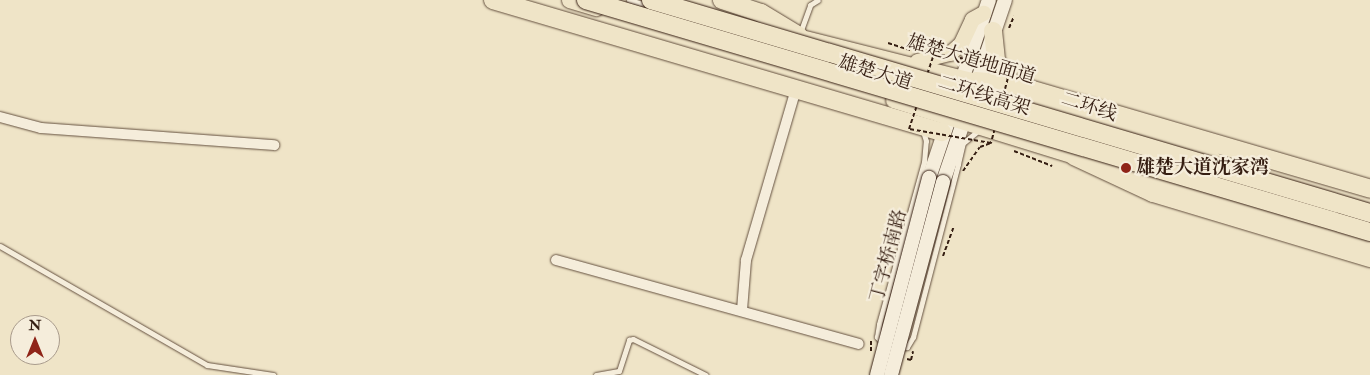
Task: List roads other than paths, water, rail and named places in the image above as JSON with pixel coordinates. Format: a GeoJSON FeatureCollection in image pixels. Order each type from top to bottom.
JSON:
{"type":"FeatureCollection","features":[{"type":"Feature","properties":{"kind":"highway"},"geometry":{"type":"LineString","coordinates":[[493,0],[736,73],[796,89],[915,129],[942,132]]}},
{"type":"Feature","properties":{"kind":"highway","name":"二环线高架"},"geometry":{"type":"LineString","coordinates":[[586,0],[1370,232]]}},
{"type":"Feature","properties":{"kind":"highway","name":"二环线"},"geometry":{"type":"LineString","coordinates":[[651,0],[1370,213]]}},
{"type":"Feature","properties":{"kind":"highway"},"geometry":{"type":"LineString","coordinates":[[722,0],[761,13],[799,36]]}},
{"type":"Feature","properties":{"kind":"highway"},"geometry":{"type":"LineString","coordinates":[[1001,30],[999,68],[1210,143],[1370,189]]}},
{"type":"Feature","properties":{"kind":"highway"},"geometry":{"type":"LineString","coordinates":[[968,78],[1013,73]]}},
{"type":"Feature","properties":{"kind":"highway"},"geometry":{"type":"LineString","coordinates":[[1074,156],[1179,202],[1370,258]]}},
{"type":"Feature","properties":{"kind":"main road","name":"雄楚大道"},"geometry":{"type":"LineString","coordinates":[[569,0],[942,132],[962,122],[1370,243]]}},
{"type":"Feature","properties":{"kind":"main road","name":"雄楚大道地面道"},"geometry":{"type":"LineString","coordinates":[[673,0],[799,36],[907,61],[968,78],[1370,206]]}},
{"type":"Feature","properties":{"kind":"main road"},"geometry":{"type":"LineString","coordinates":[[968,78],[1001,30],[1005,0]]}},
{"type":"Feature","properties":{"kind":"main road"},"geometry":{"type":"LineString","coordinates":[[968,78],[986,7]]}},
{"type":"Feature","properties":{"kind":"main road"},"geometry":{"type":"LineString","coordinates":[[907,61],[950,54],[961,43],[972,19],[986,7]]}},
{"type":"Feature","properties":{"kind":"main road","name":"丁字桥南路"},"geometry":{"type":"LineString","coordinates":[[877,375],[942,132],[954,96],[968,78]]}},
{"type":"Feature","properties":{"kind":"main road","name":"丁字桥南路"},"geometry":{"type":"LineString","coordinates":[[891,375],[943,182],[970,101],[968,78]]}},
{"type":"Feature","properties":{"kind":"street"},"geometry":{"type":"LineString","coordinates":[[742,310],[746,260],[796,89]]}},
{"type":"Feature","properties":{"kind":"street"},"geometry":{"type":"LineString","coordinates":[[0,117],[41,128],[274,145]]}},
{"type":"Feature","properties":{"kind":"street"},"geometry":{"type":"LineString","coordinates":[[556,260],[742,310],[859,344]]}},
{"type":"Feature","properties":{"kind":"lane"},"geometry":{"type":"LineString","coordinates":[[629,0],[1179,165]]}},
{"type":"Feature","properties":{"kind":"lane"},"geometry":{"type":"LineString","coordinates":[[799,36],[810,5],[818,0]]}},
{"type":"Feature","properties":{"kind":"lane"},"geometry":{"type":"LineString","coordinates":[[915,129],[926,141],[924,162],[878,324],[877,338],[882,345],[894,349],[906,347],[913,337],[963,143],[983,128]]}},
{"type":"Feature","properties":{"kind":"lane"},"geometry":{"type":"LineString","coordinates":[[924,162],[942,132]]}},
{"type":"Feature","properties":{"kind":"lane"},"geometry":{"type":"LineString","coordinates":[[953,150],[958,164]]}},
{"type":"Feature","properties":{"kind":"lane"},"geometry":{"type":"LineString","coordinates":[[1218,177],[1313,206]]}},
{"type":"Feature","properties":{"kind":"lane"},"geometry":{"type":"LineString","coordinates":[[1341,215],[1370,224]]}},
{"type":"Feature","properties":{"kind":"lane"},"geometry":{"type":"LineString","coordinates":[[0,246],[207,365],[273,375]]}},
{"type":"Feature","properties":{"kind":"lane"},"geometry":{"type":"LineString","coordinates":[[596,375],[618,371],[629,340],[633,339],[706,375]]}},
{"type":"Feature","properties":{"kind":"place","name":"雄楚大道沈家湾"},"geometry":{"type":"Point","coordinates":[1126,168]}}]}
